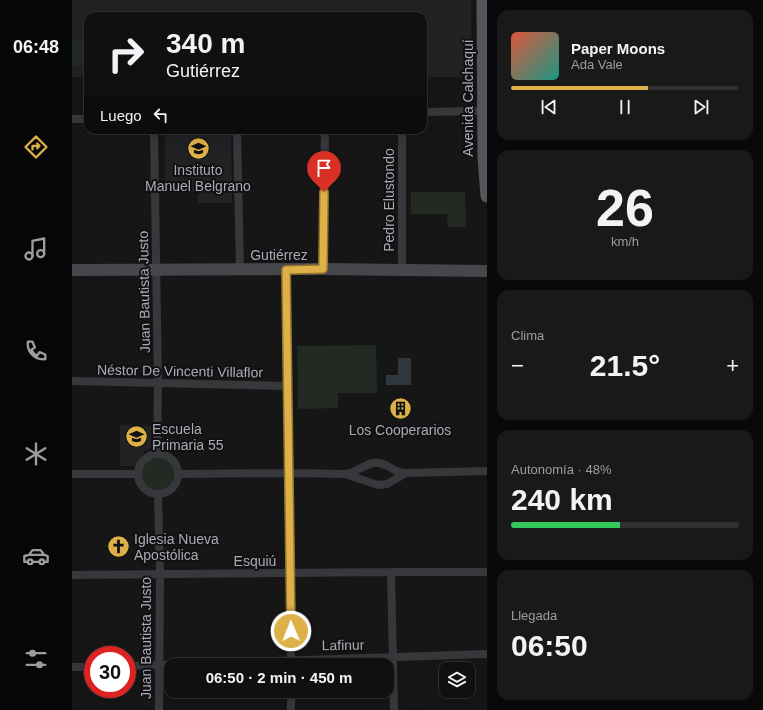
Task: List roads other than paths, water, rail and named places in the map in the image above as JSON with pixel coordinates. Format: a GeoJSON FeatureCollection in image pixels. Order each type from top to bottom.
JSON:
{"type":"FeatureCollection","features":[{"type":"Feature","properties":{"kind":"main road","name":"Avenida Calchaquí"},"geometry":{"type":"LineString","coordinates":[[483,0],[484,157],[487,196]]}},
{"type":"Feature","properties":{"kind":"street"},"geometry":{"type":"LineString","coordinates":[[427,112],[484,112]]}},
{"type":"Feature","properties":{"kind":"street"},"geometry":{"type":"LineString","coordinates":[[72,119],[84,119]]}},
{"type":"Feature","properties":{"kind":"street","name":"Juan Bautista Justo"},"geometry":{"type":"LineString","coordinates":[[154,134],[157,270],[157,453]]}},
{"type":"Feature","properties":{"kind":"street"},"geometry":{"type":"LineString","coordinates":[[237,134],[240,270]]}},
{"type":"Feature","properties":{"kind":"street"},"geometry":{"type":"LineString","coordinates":[[323,269],[325,134]]}},
{"type":"Feature","properties":{"kind":"street","name":"Pedro Elustondo"},"geometry":{"type":"LineString","coordinates":[[402,134],[402,270]]}},
{"type":"Feature","properties":{"kind":"street","name":"Gutiérrez"},"geometry":{"type":"LineString","coordinates":[[72,270],[323,269],[487,271]]}},
{"type":"Feature","properties":{"kind":"street"},"geometry":{"type":"LineString","coordinates":[[286,270],[290,473],[291,658]]}},
{"type":"Feature","properties":{"kind":"street","name":"Néstor De Vincenti Villaflor"},"geometry":{"type":"LineString","coordinates":[[72,381],[288,386]]}},
{"type":"Feature","properties":{"kind":"street"},"geometry":{"type":"LineString","coordinates":[[157,453],[164,454],[174,462],[177,467],[178,474],[174,486],[170,490],[158,494],[146,490],[138,480],[137,474],[138,468],[145,457],[157,453]]}},
{"type":"Feature","properties":{"kind":"street"},"geometry":{"type":"LineString","coordinates":[[178,474],[345,474],[353,473],[370,464],[378,463],[387,465],[396,471],[406,473],[487,471]]}},
{"type":"Feature","properties":{"kind":"street"},"geometry":{"type":"LineString","coordinates":[[345,474],[378,485],[387,484],[406,473]]}},
{"type":"Feature","properties":{"kind":"street"},"geometry":{"type":"LineString","coordinates":[[72,474],[137,474]]}},
{"type":"Feature","properties":{"kind":"street","name":"Juan Bautista Justo"},"geometry":{"type":"LineString","coordinates":[[158,494],[160,575],[159,710]]}},
{"type":"Feature","properties":{"kind":"street"},"geometry":{"type":"LineString","coordinates":[[391,572],[394,710]]}},
{"type":"Feature","properties":{"kind":"street","name":"Esquiú"},"geometry":{"type":"LineString","coordinates":[[72,575],[487,572]]}},
{"type":"Feature","properties":{"kind":"street","name":"Lafinur"},"geometry":{"type":"LineString","coordinates":[[373,658],[487,654]]}},
{"type":"Feature","properties":{"kind":"street","name":"Lafinur"},"geometry":{"type":"LineString","coordinates":[[136,666],[164,665]]}},
{"type":"Feature","properties":{"kind":"street"},"geometry":{"type":"LineString","coordinates":[[72,667],[84,667]]}},
{"type":"Feature","properties":{"kind":"street"},"geometry":{"type":"LineString","coordinates":[[291,698],[291,710]]}},
{"type":"Feature","properties":{"kind":"place","name":"Instituto Manuel Belgrano"},"geometry":{"type":"Point","coordinates":[198,148]}},
{"type":"Feature","properties":{"kind":"place","name":"Los Cooperarios"},"geometry":{"type":"Point","coordinates":[400,408]}},
{"type":"Feature","properties":{"kind":"place","name":"Escuela Primaria 55"},"geometry":{"type":"Point","coordinates":[136,437]}},
{"type":"Feature","properties":{"kind":"place","name":"Iglesia Nueva Apostólica"},"geometry":{"type":"Point","coordinates":[118,547]}}]}
